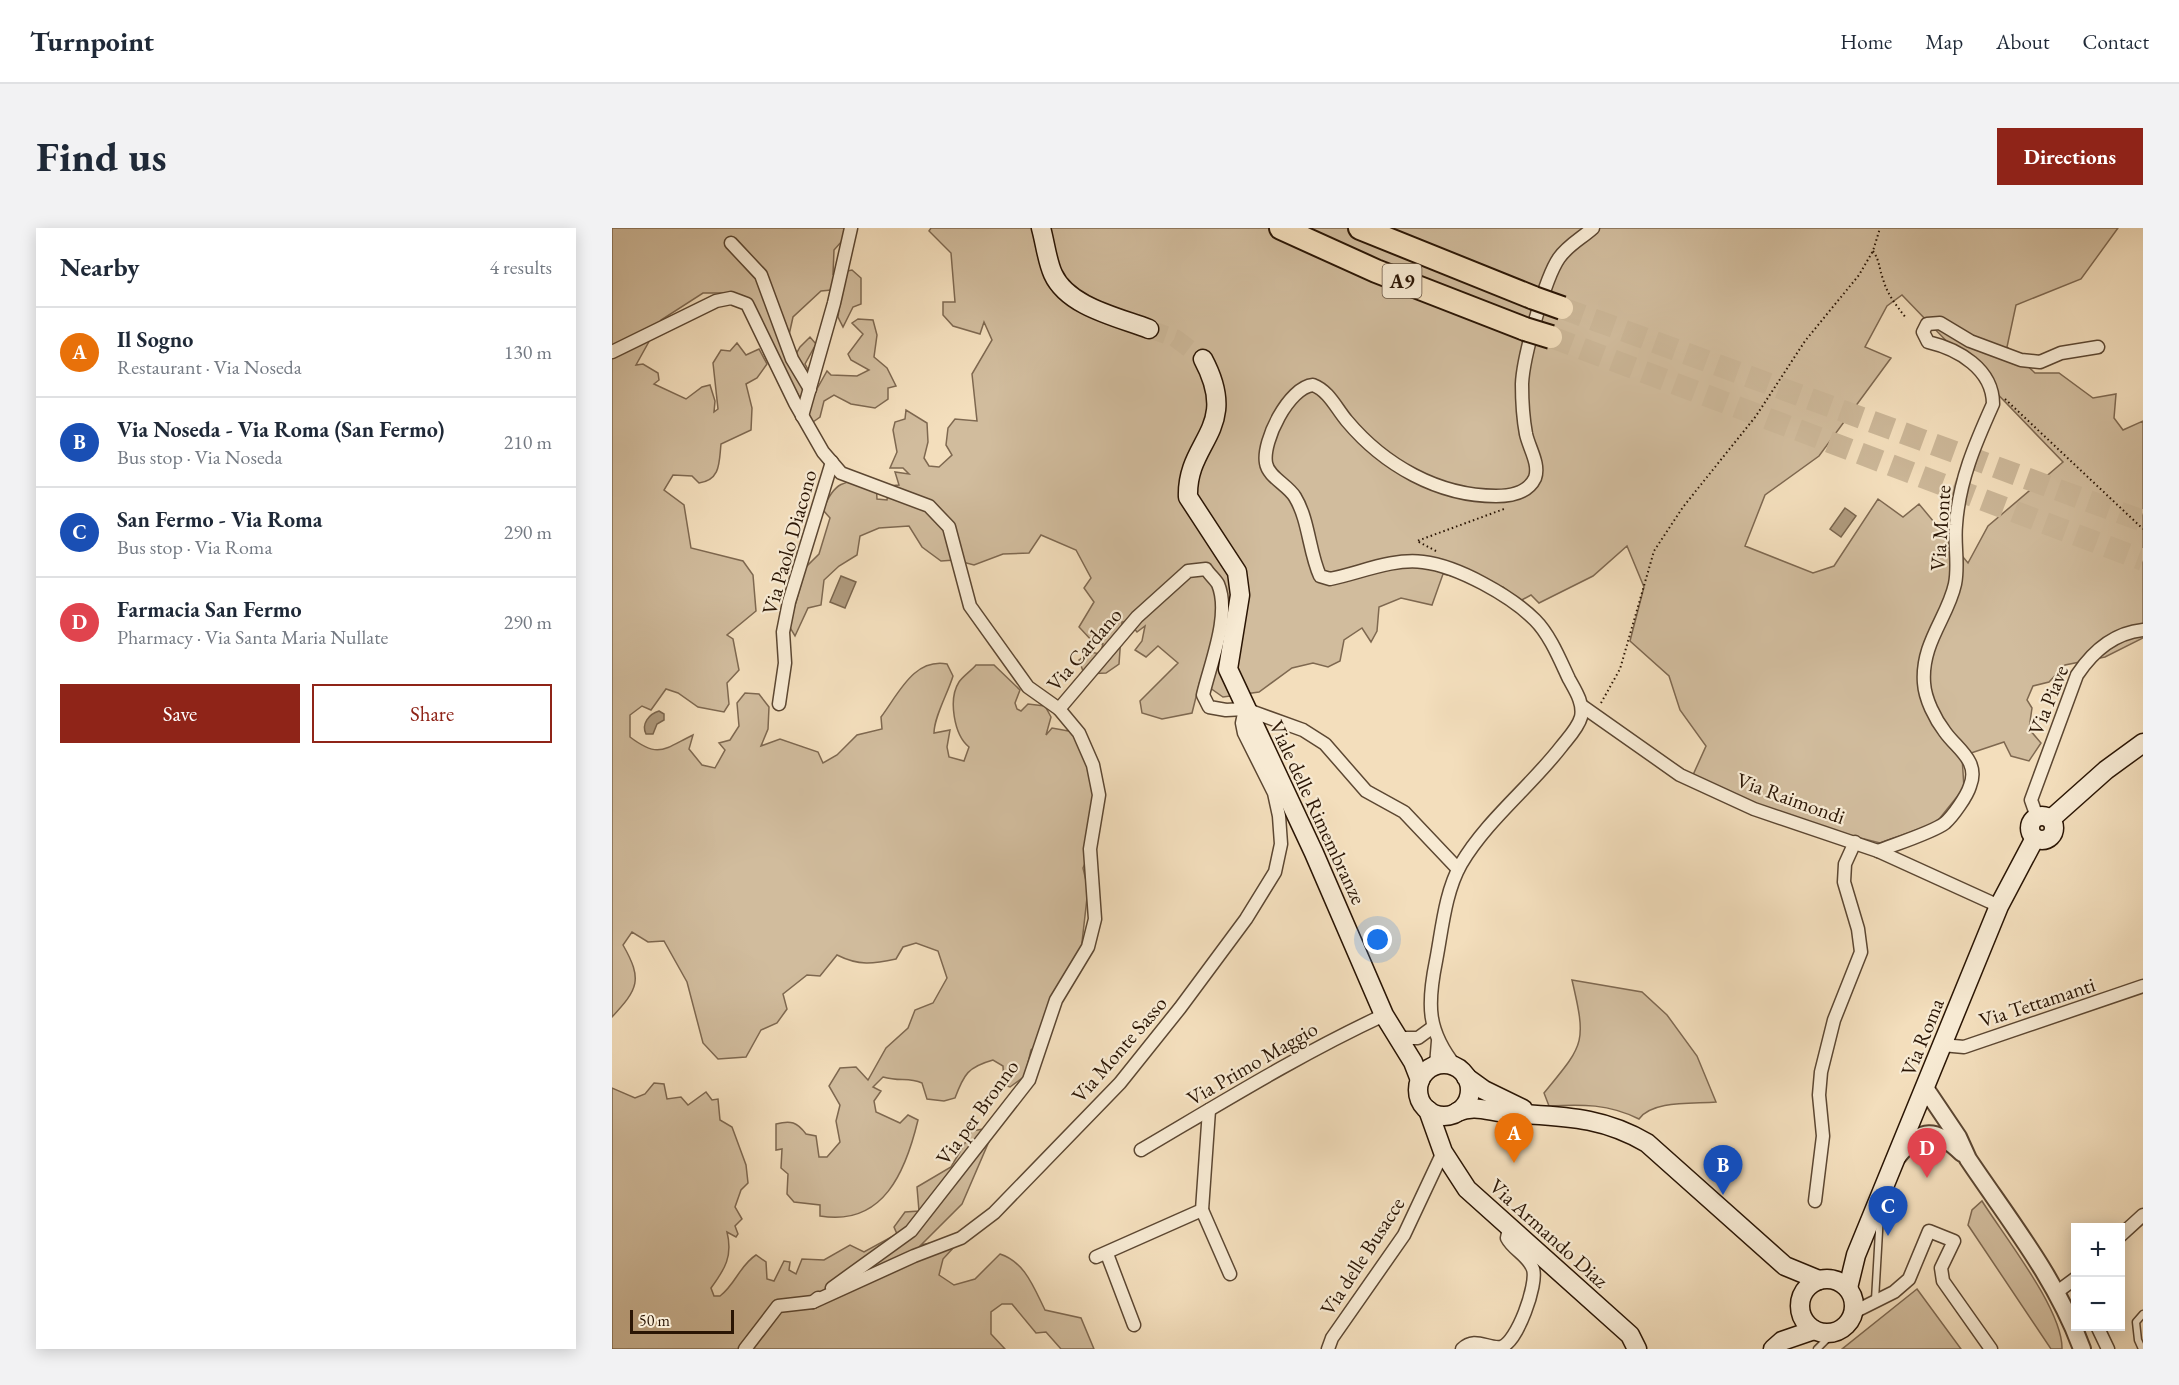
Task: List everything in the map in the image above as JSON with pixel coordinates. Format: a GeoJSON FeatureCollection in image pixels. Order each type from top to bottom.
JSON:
{"type":"FeatureCollection","features":[{"type":"Feature","properties":{"kind":"highway","name":"A9"},"geometry":{"type":"LineString","coordinates":[[1281,228],[1396,279],[1551,337]]}},
{"type":"Feature","properties":{"kind":"highway","name":"A9"},"geometry":{"type":"LineString","coordinates":[[1360,228],[1562,308]]}},
{"type":"Feature","properties":{"kind":"main road"},"geometry":{"type":"LineString","coordinates":[[1041,228],[1053,276],[1070,295],[1084,304],[1149,329]]}},
{"type":"Feature","properties":{"kind":"main road","name":"Viale delle Rimembranze"},"geometry":{"type":"LineString","coordinates":[[1203,359],[1213,377],[1217,403],[1213,430],[1192,469],[1188,497],[1237,572],[1240,595],[1228,669],[1245,710],[1314,853],[1384,1015],[1396,1038],[1424,1069]]}},
{"type":"Feature","properties":{"kind":"main road"},"geometry":{"type":"LineString","coordinates":[[2044,818],[2143,743]]}},
{"type":"Feature","properties":{"kind":"main road","name":"Via Roma"},"geometry":{"type":"LineString","coordinates":[[1848,1288],[1856,1255],[1999,906],[2035,838],[2030,827],[2044,818]]}},
{"type":"Feature","properties":{"kind":"main road"},"geometry":{"type":"LineString","coordinates":[[1539,1114],[1509,1104],[1484,1090],[1448,1064],[1424,1069],[1420,1099],[1428,1110],[1446,1116],[1471,1108],[1506,1113],[1539,1114],[1610,1124],[1647,1143],[1785,1266],[1801,1300],[1802,1317],[1814,1330]]}},
{"type":"Feature","properties":{"kind":"main road"},"geometry":{"type":"LineString","coordinates":[[1457,1112],[1469,1096],[1461,1072]]}},
{"type":"Feature","properties":{"kind":"main road","name":"Via Armando Diaz"},"geometry":{"type":"LineString","coordinates":[[1428,1110],[1443,1152],[1467,1189],[1630,1335],[1637,1349]]}},
{"type":"Feature","properties":{"kind":"main road","name":"Via Roma"},"geometry":{"type":"LineString","coordinates":[[1824,1279],[1856,1255]]}},
{"type":"Feature","properties":{"kind":"main road"},"geometry":{"type":"LineString","coordinates":[[1773,1349],[1782,1341],[1814,1330],[1833,1333],[1844,1328],[1854,1312],[1855,1303],[1848,1288],[1785,1266]]}},
{"type":"Feature","properties":{"kind":"main road"},"geometry":{"type":"LineString","coordinates":[[1801,1300],[1806,1289],[1824,1279]]}},
{"type":"Feature","properties":{"kind":"street"},"geometry":{"type":"LineString","coordinates":[[802,416],[834,303],[851,228]]}},
{"type":"Feature","properties":{"kind":"street"},"geometry":{"type":"LineString","coordinates":[[1461,1072],[1438,1041],[1433,1027],[1431,989],[1444,919],[1458,869],[1479,839],[1552,760],[1576,728],[1582,706],[1557,654],[1536,621],[1502,594],[1470,578],[1450,569],[1420,561],[1386,565],[1330,579],[1320,576],[1297,500],[1288,487],[1271,473],[1265,460],[1269,440],[1285,406],[1296,392],[1313,385],[1330,398],[1347,421],[1375,450],[1406,471],[1440,488],[1468,496],[1505,496],[1520,493],[1534,479],[1537,469],[1526,434],[1522,383],[1549,276],[1559,257],[1593,228]]}},
{"type":"Feature","properties":{"kind":"street"},"geometry":{"type":"LineString","coordinates":[[731,243],[761,275],[792,359],[810,389]]}},
{"type":"Feature","properties":{"kind":"street","name":"Via Cardano"},"geometry":{"type":"LineString","coordinates":[[612,352],[716,301],[731,298],[747,304],[802,416],[832,462],[841,473],[929,506],[949,527],[970,606],[1028,687],[1059,709],[1137,617],[1188,571],[1206,569],[1218,584],[1221,609],[1218,648],[1203,695],[1209,707],[1245,710],[1304,730],[1325,744],[1356,782],[1374,797],[1388,801],[1404,812],[1458,869]]}},
{"type":"Feature","properties":{"kind":"street"},"geometry":{"type":"LineString","coordinates":[[1990,385],[1973,362],[1948,346],[1928,342],[1923,332],[1927,324],[1940,323],[1970,341],[2021,360],[2040,362],[2061,353],[2098,347]]}},
{"type":"Feature","properties":{"kind":"street","name":"Via Monte"},"geometry":{"type":"LineString","coordinates":[[1878,851],[1945,823],[1970,786],[1973,771],[1966,755],[1944,732],[1928,701],[1924,682],[1926,660],[1935,629],[1955,584],[1957,507],[1972,452],[1994,404],[1990,385]]}},
{"type":"Feature","properties":{"kind":"street","name":"Via Paolo Diacono"},"geometry":{"type":"LineString","coordinates":[[779,704],[785,663],[783,632],[789,602],[832,462]]}},
{"type":"Feature","properties":{"kind":"street","name":"Via Piave"},"geometry":{"type":"LineString","coordinates":[[2044,818],[2031,800],[2078,675],[2089,656],[2103,645],[2143,630]]}},
{"type":"Feature","properties":{"kind":"street","name":"Via Raimondi"},"geometry":{"type":"LineString","coordinates":[[1582,706],[1676,772],[1754,808],[1878,851],[1999,906]]}},
{"type":"Feature","properties":{"kind":"street","name":"Via per Bronno"},"geometry":{"type":"LineString","coordinates":[[745,1349],[778,1306],[813,1302],[911,1231],[1029,1080],[1056,1000],[1088,947],[1095,919],[1090,849],[1099,795],[1093,765],[1079,733],[1059,709]]}},
{"type":"Feature","properties":{"kind":"street","name":"Via Monte Sasso"},"geometry":{"type":"LineString","coordinates":[[813,1302],[914,1256],[962,1238],[994,1212],[1120,1083],[1246,919],[1275,872],[1281,844],[1279,816],[1274,793],[1244,733],[1242,723],[1245,710]]}},
{"type":"Feature","properties":{"kind":"street"},"geometry":{"type":"LineString","coordinates":[[1815,1201],[1823,1136],[1819,1095],[1821,1072],[1834,1020],[1861,952],[1858,928],[1844,882],[1845,864],[1855,843]]}},
{"type":"Feature","properties":{"kind":"street","name":"Via Tettamanti"},"geometry":{"type":"LineString","coordinates":[[1942,1045],[1964,1047],[2143,986]]}},
{"type":"Feature","properties":{"kind":"street","name":"Via Primo Maggio"},"geometry":{"type":"LineString","coordinates":[[1141,1150],[1330,1040],[1384,1015]]}},
{"type":"Feature","properties":{"kind":"street"},"geometry":{"type":"LineString","coordinates":[[1396,1038],[1418,1038],[1433,1027]]}},
{"type":"Feature","properties":{"kind":"street"},"geometry":{"type":"LineString","coordinates":[[1424,1069],[1438,1041]]}},
{"type":"Feature","properties":{"kind":"street"},"geometry":{"type":"LineString","coordinates":[[1925,1088],[1958,1137],[1968,1159],[2066,1301],[2082,1349]]}},
{"type":"Feature","properties":{"kind":"street"},"geometry":{"type":"LineString","coordinates":[[1209,1110],[1202,1210],[1230,1274]]}},
{"type":"Feature","properties":{"kind":"street"},"geometry":{"type":"LineString","coordinates":[[1894,1161],[1911,1140],[1925,1134],[1939,1135],[1968,1159]]}},
{"type":"Feature","properties":{"kind":"street","name":"Via delle Busacce"},"geometry":{"type":"LineString","coordinates":[[1320,1349],[1330,1344],[1404,1235],[1443,1152]]}},
{"type":"Feature","properties":{"kind":"street"},"geometry":{"type":"LineString","coordinates":[[1134,1324],[1102,1256],[1202,1210]]}},
{"type":"Feature","properties":{"kind":"street"},"geometry":{"type":"LineString","coordinates":[[2125,1232],[2143,1215]]}},
{"type":"Feature","properties":{"kind":"street"},"geometry":{"type":"LineString","coordinates":[[1462,1349],[1473,1343],[1500,1348],[1508,1344],[1524,1315],[1534,1273],[1528,1260],[1510,1245],[1507,1238],[1509,1228]]}},
{"type":"Feature","properties":{"kind":"street"},"geometry":{"type":"LineString","coordinates":[[1854,1312],[1894,1292],[1909,1279],[1929,1231],[1954,1241],[1941,1268],[1943,1281],[1991,1349]]}},
{"type":"Feature","properties":{"kind":"street"},"geometry":{"type":"LineString","coordinates":[[2099,1331],[2108,1349]]}},
{"type":"Feature","properties":{"kind":"lane"},"geometry":{"type":"LineString","coordinates":[[1875,1300],[1879,1198]]}},
{"type":"Feature","properties":{"kind":"lane"},"geometry":{"type":"LineString","coordinates":[[2142,1349],[2138,1340],[2136,1322],[2143,1314]]}},
{"type":"Feature","properties":{"kind":"lane"},"geometry":{"type":"LineString","coordinates":[[1817,1349],[1833,1333]]}},
{"type":"Feature","properties":{"kind":"path"},"geometry":{"type":"LineString","coordinates":[[1594,714],[1620,669],[1654,551],[1683,507],[1756,416],[1805,341],[1858,275],[1873,250],[1880,228]]}},
{"type":"Feature","properties":{"kind":"path"},"geometry":{"type":"LineString","coordinates":[[1873,250],[1880,261],[1882,278],[1890,297],[1906,318]]}},
{"type":"Feature","properties":{"kind":"path"},"geometry":{"type":"LineString","coordinates":[[1990,385],[2143,529]]}},
{"type":"Feature","properties":{"kind":"path"},"geometry":{"type":"LineString","coordinates":[[1436,551],[1417,541],[1511,507]]}},
{"type":"Feature","properties":{"kind":"shaded area"},"geometry":{"type":"Polygon","coordinates":[[[612,228],[845,228],[842,241],[834,250],[833,274],[852,270],[861,278],[861,304],[853,307],[843,327],[838,317],[842,289],[821,291],[793,317],[789,335],[796,354],[810,337],[816,344],[805,364],[818,387],[827,371],[831,375],[857,376],[869,370],[851,360],[848,354],[863,334],[852,323],[858,319],[873,320],[877,335],[874,357],[887,368],[896,386],[888,388],[888,399],[875,408],[851,404],[834,395],[824,401],[820,417],[813,422],[744,296],[703,293],[661,320],[636,365],[643,364],[658,373],[659,380],[654,384],[686,399],[702,387],[710,385],[715,401],[714,412],[718,409],[713,363],[721,350],[730,351],[737,343],[746,355],[759,349],[767,364],[757,378],[746,384],[752,408],[751,430],[721,444],[718,469],[711,478],[699,483],[692,476],[673,475],[664,490],[684,505],[691,548],[743,561],[753,575],[756,611],[727,635],[733,639],[739,670],[727,683],[729,704],[724,712],[698,707],[678,693],[666,689],[651,710],[642,706],[630,715],[630,737],[648,748],[662,750],[693,735],[689,749],[702,765],[715,768],[725,750],[719,743],[730,740],[739,726],[737,703],[745,693],[759,694],[769,707],[768,729],[761,746],[780,739],[818,752],[823,763],[837,755],[857,735],[882,729],[881,717],[908,679],[916,672],[925,666],[947,664],[953,676],[939,712],[934,733],[950,730],[947,747],[949,757],[964,761],[969,747],[956,726],[953,707],[956,689],[961,680],[976,665],[994,665],[1020,690],[1015,703],[1017,709],[1021,711],[1028,704],[1045,706],[1051,717],[1046,735],[1052,728],[1074,732],[1091,766],[1099,831],[1083,868],[1088,889],[1081,951],[1037,1045],[1031,1050],[1025,1076],[1010,1087],[1004,1085],[1003,1066],[993,1060],[972,1069],[964,1077],[955,1098],[944,1101],[927,1099],[922,1083],[883,1077],[873,1087],[881,1091],[874,1101],[876,1112],[900,1123],[908,1115],[918,1120],[907,1158],[899,1175],[876,1204],[861,1213],[842,1217],[820,1216],[820,1205],[794,1202],[787,1194],[788,1174],[781,1168],[782,1149],[776,1150],[776,1124],[793,1123],[806,1134],[816,1136],[819,1157],[827,1157],[840,1142],[836,1121],[840,1105],[829,1086],[840,1068],[856,1067],[868,1080],[886,1048],[908,1028],[915,1010],[933,1003],[947,978],[938,951],[916,943],[903,947],[896,959],[873,963],[852,961],[837,955],[820,976],[807,975],[783,994],[787,1009],[777,1023],[761,1030],[746,1057],[718,1059],[703,1043],[687,982],[664,941],[648,942],[632,932],[623,945],[633,967],[635,984],[627,999],[612,1017],[612,228]]]}},
{"type":"Feature","properties":{"kind":"shaded area"},"geometry":{"type":"Polygon","coordinates":[[[931,228],[2118,228],[2081,279],[2016,305],[2007,347],[2035,373],[2059,373],[2093,398],[2116,394],[2114,418],[2123,430],[2143,421],[2143,638],[2105,657],[2065,665],[2049,682],[2033,686],[2027,700],[2032,708],[2029,729],[2041,743],[2029,761],[2011,756],[2004,742],[1962,756],[1964,788],[1936,823],[1880,843],[1786,819],[1693,775],[1706,746],[1680,710],[1669,676],[1630,641],[1644,587],[1627,546],[1593,576],[1539,603],[1531,595],[1520,601],[1503,587],[1443,574],[1432,605],[1401,598],[1379,607],[1377,631],[1371,642],[1362,628],[1344,640],[1340,661],[1328,667],[1313,663],[1292,668],[1259,692],[1238,695],[1223,697],[1200,681],[1192,713],[1162,719],[1142,713],[1140,701],[1178,663],[1158,646],[1146,657],[1135,650],[1142,641],[1145,626],[1137,632],[1129,622],[1122,622],[1119,664],[1106,673],[1084,674],[1079,660],[1090,652],[1100,654],[1103,644],[1094,643],[1079,627],[1094,602],[1084,588],[1091,578],[1076,550],[1041,535],[1029,553],[1003,554],[974,565],[955,560],[941,561],[922,547],[909,526],[879,528],[860,536],[857,555],[839,566],[824,580],[821,605],[808,608],[795,636],[789,626],[806,567],[819,554],[830,518],[823,510],[832,492],[842,484],[849,482],[876,481],[877,499],[887,500],[889,486],[899,485],[895,472],[909,474],[903,468],[890,468],[897,452],[893,430],[895,422],[905,419],[906,410],[927,423],[928,442],[924,458],[929,466],[939,467],[952,455],[946,445],[948,428],[955,419],[977,421],[972,374],[992,340],[984,322],[980,334],[953,326],[943,315],[943,302],[955,302],[951,253],[929,231],[931,228]],[[1902,295],[1887,306],[1865,347],[1891,358],[1819,456],[1765,495],[1745,546],[1813,573],[1834,566],[1878,499],[1903,517],[1919,504],[1968,563],[1988,526],[2063,462],[1902,295]]]}},
{"type":"Feature","properties":{"kind":"shaded area"},"geometry":{"type":"Polygon","coordinates":[[[1845,508],[1856,516],[1841,537],[1830,529],[1845,508]]]}},
{"type":"Feature","properties":{"kind":"shaded area"},"geometry":{"type":"Polygon","coordinates":[[[841,576],[856,582],[845,608],[830,602],[841,576]]]}},
{"type":"Feature","properties":{"kind":"shaded area"},"geometry":{"type":"Polygon","coordinates":[[[659,711],[664,714],[664,720],[657,724],[653,734],[646,734],[647,720],[659,711]]]}},
{"type":"Feature","properties":{"kind":"shaded area"},"geometry":{"type":"Polygon","coordinates":[[[1572,980],[1642,992],[1667,1015],[1697,1056],[1716,1102],[1663,1106],[1645,1113],[1639,1119],[1617,1110],[1595,1106],[1549,1106],[1544,1093],[1567,1064],[1579,1042],[1580,1018],[1572,980]]]}},
{"type":"Feature","properties":{"kind":"shaded area"},"geometry":{"type":"Polygon","coordinates":[[[654,1083],[664,1084],[667,1099],[681,1097],[688,1105],[706,1092],[712,1100],[718,1099],[720,1120],[732,1127],[746,1165],[748,1183],[741,1190],[735,1207],[742,1219],[735,1226],[738,1234],[736,1237],[727,1232],[729,1248],[727,1262],[711,1288],[714,1296],[720,1296],[750,1259],[756,1255],[766,1262],[767,1279],[774,1281],[784,1261],[790,1262],[789,1270],[796,1274],[802,1259],[824,1260],[850,1245],[864,1252],[897,1234],[894,1227],[905,1212],[919,1211],[917,1187],[951,1167],[972,1131],[983,1129],[990,1139],[962,1204],[921,1245],[944,1240],[954,1247],[943,1259],[939,1275],[954,1285],[975,1279],[1000,1254],[1009,1258],[1028,1277],[1045,1310],[1081,1318],[1094,1349],[1061,1349],[1046,1332],[1036,1333],[1012,1304],[1002,1304],[991,1312],[991,1334],[1005,1349],[612,1349],[612,1088],[635,1098],[645,1094],[654,1083]]]}},
{"type":"Feature","properties":{"kind":"shaded area"},"geometry":{"type":"Polygon","coordinates":[[[1982,1201],[2043,1294],[2060,1333],[2062,1349],[2051,1349],[1968,1225],[1972,1210],[1982,1201]]]}},
{"type":"Feature","properties":{"kind":"shaded area"},"geometry":{"type":"Polygon","coordinates":[[[1917,1289],[1961,1349],[1842,1349],[1917,1289]]]}},
{"type":"Feature","properties":{"kind":"tunnel"},"geometry":{"type":"LineString","coordinates":[[1562,308],[2143,521]]}},
{"type":"Feature","properties":{"kind":"tunnel"},"geometry":{"type":"LineString","coordinates":[[1149,329],[1175,338],[1203,359]]}},
{"type":"Feature","properties":{"kind":"tunnel"},"geometry":{"type":"LineString","coordinates":[[1551,337],[2143,560]]}},
{"type":"Feature","properties":{"kind":"place","name":"Il Sogno"},"geometry":{"type":"Point","coordinates":[1514,1163]}},
{"type":"Feature","properties":{"kind":"place","name":"Farmacia San Fermo"},"geometry":{"type":"Point","coordinates":[1927,1178]}},
{"type":"Feature","properties":{"kind":"place","name":"Via Noseda - Via Roma (San Fermo)"},"geometry":{"type":"Point","coordinates":[1723,1195]}},
{"type":"Feature","properties":{"kind":"place","name":"San Fermo - Via Roma"},"geometry":{"type":"Point","coordinates":[1888,1236]}}]}
